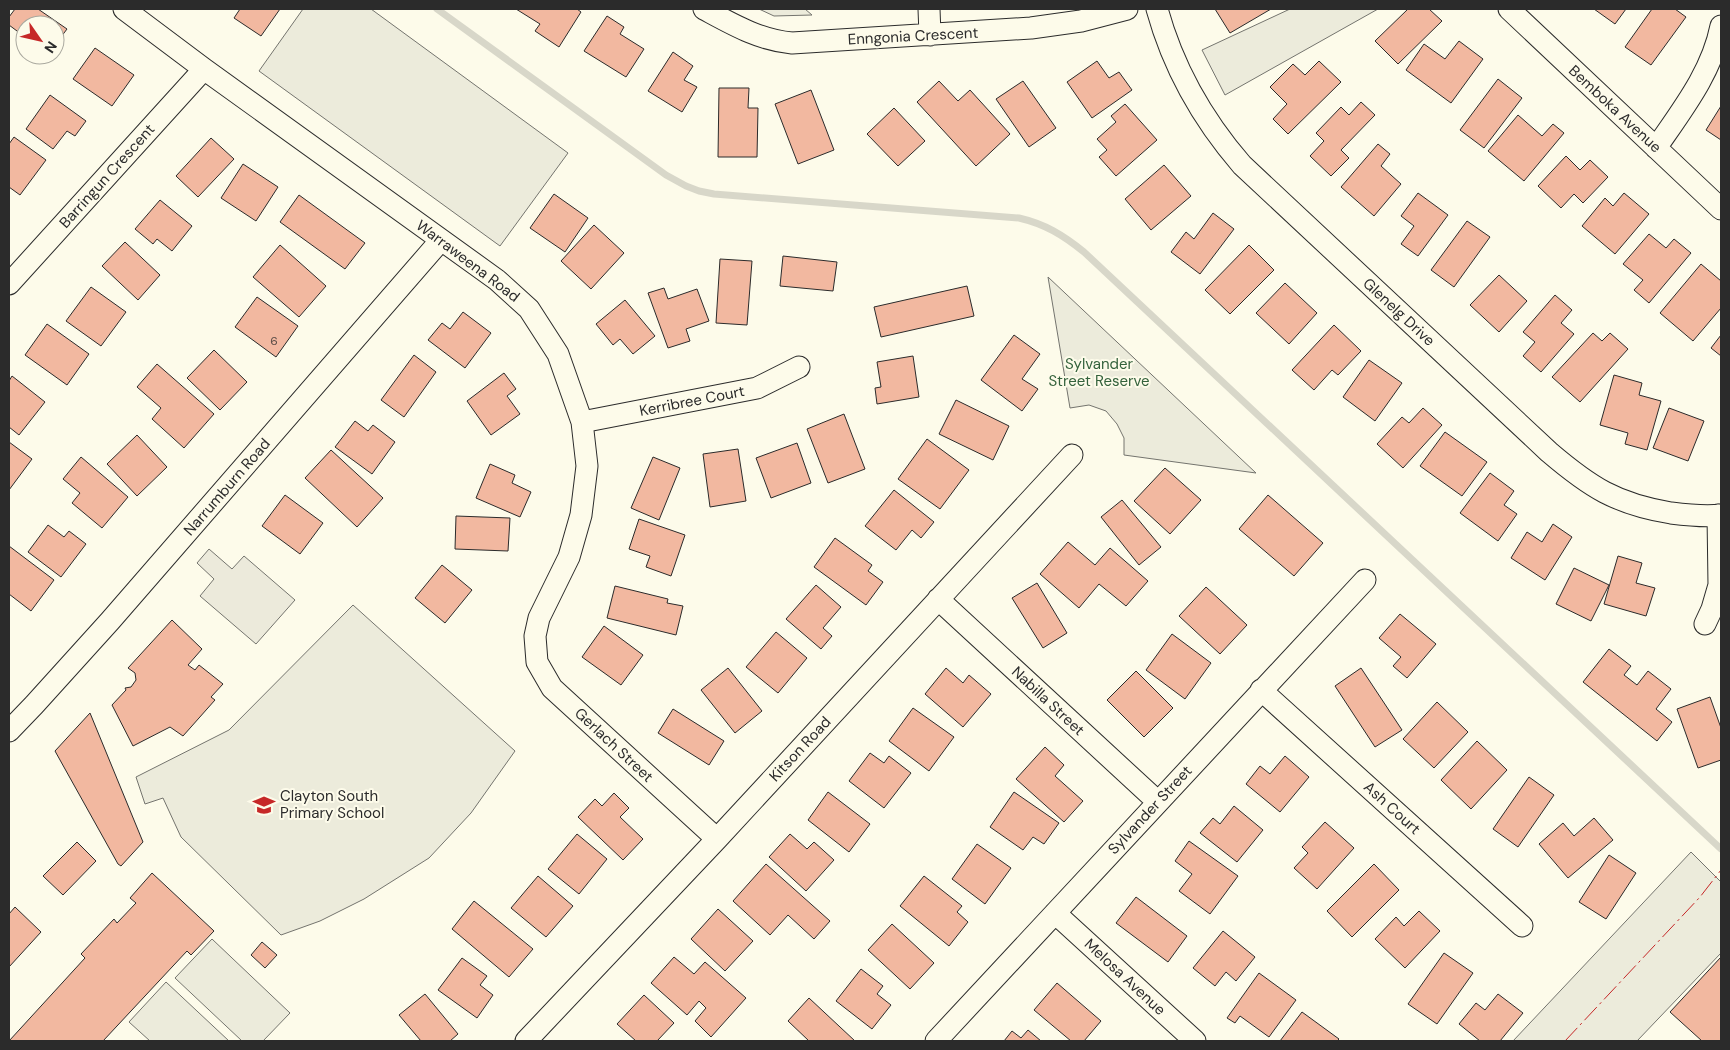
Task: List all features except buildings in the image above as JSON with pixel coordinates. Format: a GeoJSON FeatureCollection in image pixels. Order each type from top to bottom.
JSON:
{"type":"FeatureCollection","features":[{"type":"Feature","properties":{"kind":"street","name":"Warraweena Road"},"geometry":{"type":"LineString","coordinates":[[124,9],[204,69],[497,280],[529,309],[558,354],[582,422],[587,466],[581,515],[569,557],[539,618],[535,636]]}},
{"type":"Feature","properties":{"kind":"street","name":"Enngonia Crescent"},"geometry":{"type":"LineString","coordinates":[[704,9],[750,33],[766,39],[785,42],[930,35],[1039,27],[1081,21],[1127,9]]}},
{"type":"Feature","properties":{"kind":"street"},"geometry":{"type":"LineString","coordinates":[[929,9],[930,35]]}},
{"type":"Feature","properties":{"kind":"street","name":"Glenelg Drive"},"geometry":{"type":"LineString","coordinates":[[1157,9],[1168,42],[1194,100],[1228,149],[1242,165],[1549,452],[1582,479],[1600,490],[1631,504],[1681,514],[1719,515]]}},
{"type":"Feature","properties":{"kind":"street","name":"Bemboka Avenue"},"geometry":{"type":"LineString","coordinates":[[1509,9],[1721,209]]}},
{"type":"Feature","properties":{"kind":"street"},"geometry":{"type":"LineString","coordinates":[[1656,148],[1690,97],[1712,58],[1721,26]]}},
{"type":"Feature","properties":{"kind":"street","name":"Barringun Crescent"},"geometry":{"type":"LineString","coordinates":[[9,284],[204,69]]}},
{"type":"Feature","properties":{"kind":"street","name":"Narrumburn Road"},"geometry":{"type":"LineString","coordinates":[[9,731],[110,621],[441,240]]}},
{"type":"Feature","properties":{"kind":"street","name":"Kerribree Court"},"geometry":{"type":"LineString","coordinates":[[582,422],[758,388],[798,367]]}},
{"type":"Feature","properties":{"kind":"street","name":"Kitson Road"},"geometry":{"type":"LineString","coordinates":[[526,1041],[717,840],[1072,455]]}},
{"type":"Feature","properties":{"kind":"street"},"geometry":{"type":"LineString","coordinates":[[1705,624],[1712,609],[1719,585],[1719,515]]}},
{"type":"Feature","properties":{"kind":"street","name":"Sylvander Street"},"geometry":{"type":"LineString","coordinates":[[936,1041],[1365,580]]}},
{"type":"Feature","properties":{"kind":"street","name":"Nabilla Street"},"geometry":{"type":"LineString","coordinates":[[938,599],[1158,802]]}},
{"type":"Feature","properties":{"kind":"street","name":"Gerlach Street"},"geometry":{"type":"LineString","coordinates":[[535,636],[537,662],[552,688],[717,840]]}},
{"type":"Feature","properties":{"kind":"street","name":"Ash Court"},"geometry":{"type":"LineString","coordinates":[[1261,690],[1522,926]]}},
{"type":"Feature","properties":{"kind":"street","name":"Melosa Avenue"},"geometry":{"type":"LineString","coordinates":[[1055,913],[1195,1041]]}},
{"type":"Feature","properties":{"kind":"green space"},"geometry":{"type":"Polygon","coordinates":[[[303,9],[371,9],[568,153],[500,246],[259,71],[303,9]]]}},
{"type":"Feature","properties":{"kind":"green space"},"geometry":{"type":"Polygon","coordinates":[[[759,9],[805,9],[812,15],[774,16],[759,9]]]}},
{"type":"Feature","properties":{"kind":"green space"},"geometry":{"type":"Polygon","coordinates":[[[1290,9],[1378,9],[1225,95],[1202,50],[1290,9]]]}},
{"type":"Feature","properties":{"kind":"green space","name":"Sylvander Street Reserve"},"geometry":{"type":"Polygon","coordinates":[[[1048,277],[1256,473],[1124,455],[1124,438],[1117,424],[1106,411],[1089,405],[1070,408],[1048,277]]]}},
{"type":"Feature","properties":{"kind":"green space"},"geometry":{"type":"Polygon","coordinates":[[[353,605],[515,751],[471,813],[429,858],[364,899],[320,921],[281,935],[181,837],[163,798],[145,804],[136,777],[229,730],[353,605]]]}},
{"type":"Feature","properties":{"kind":"green space"},"geometry":{"type":"Polygon","coordinates":[[[1691,852],[1721,882],[1721,953],[1637,1041],[1513,1041],[1691,852]]]}},
{"type":"Feature","properties":{"kind":"green space"},"geometry":{"type":"Polygon","coordinates":[[[212,939],[290,1013],[263,1041],[242,1041],[175,978],[212,939]]]}},
{"type":"Feature","properties":{"kind":"green space"},"geometry":{"type":"Polygon","coordinates":[[[166,982],[229,1041],[150,1041],[129,1022],[166,982]]]}},
{"type":"Feature","properties":{"kind":"shaded area"},"geometry":{"type":"Polygon","coordinates":[[[209,549],[232,569],[244,556],[295,600],[256,644],[200,596],[214,579],[197,563],[209,549]]]}},
{"type":"Feature","properties":{"kind":"waterway"},"geometry":{"type":"LineString","coordinates":[[437,9],[666,175],[699,191],[714,194],[1019,218],[1037,223],[1069,240],[1721,849]]}},
{"type":"Feature","properties":{"kind":"power"},"geometry":{"type":"LineString","coordinates":[[1565,1041],[1700,897],[1721,870]]}},
{"type":"Feature","properties":{"kind":"place","name":"Clayton South Primary School"},"geometry":{"type":"Point","coordinates":[264,805]}}]}
